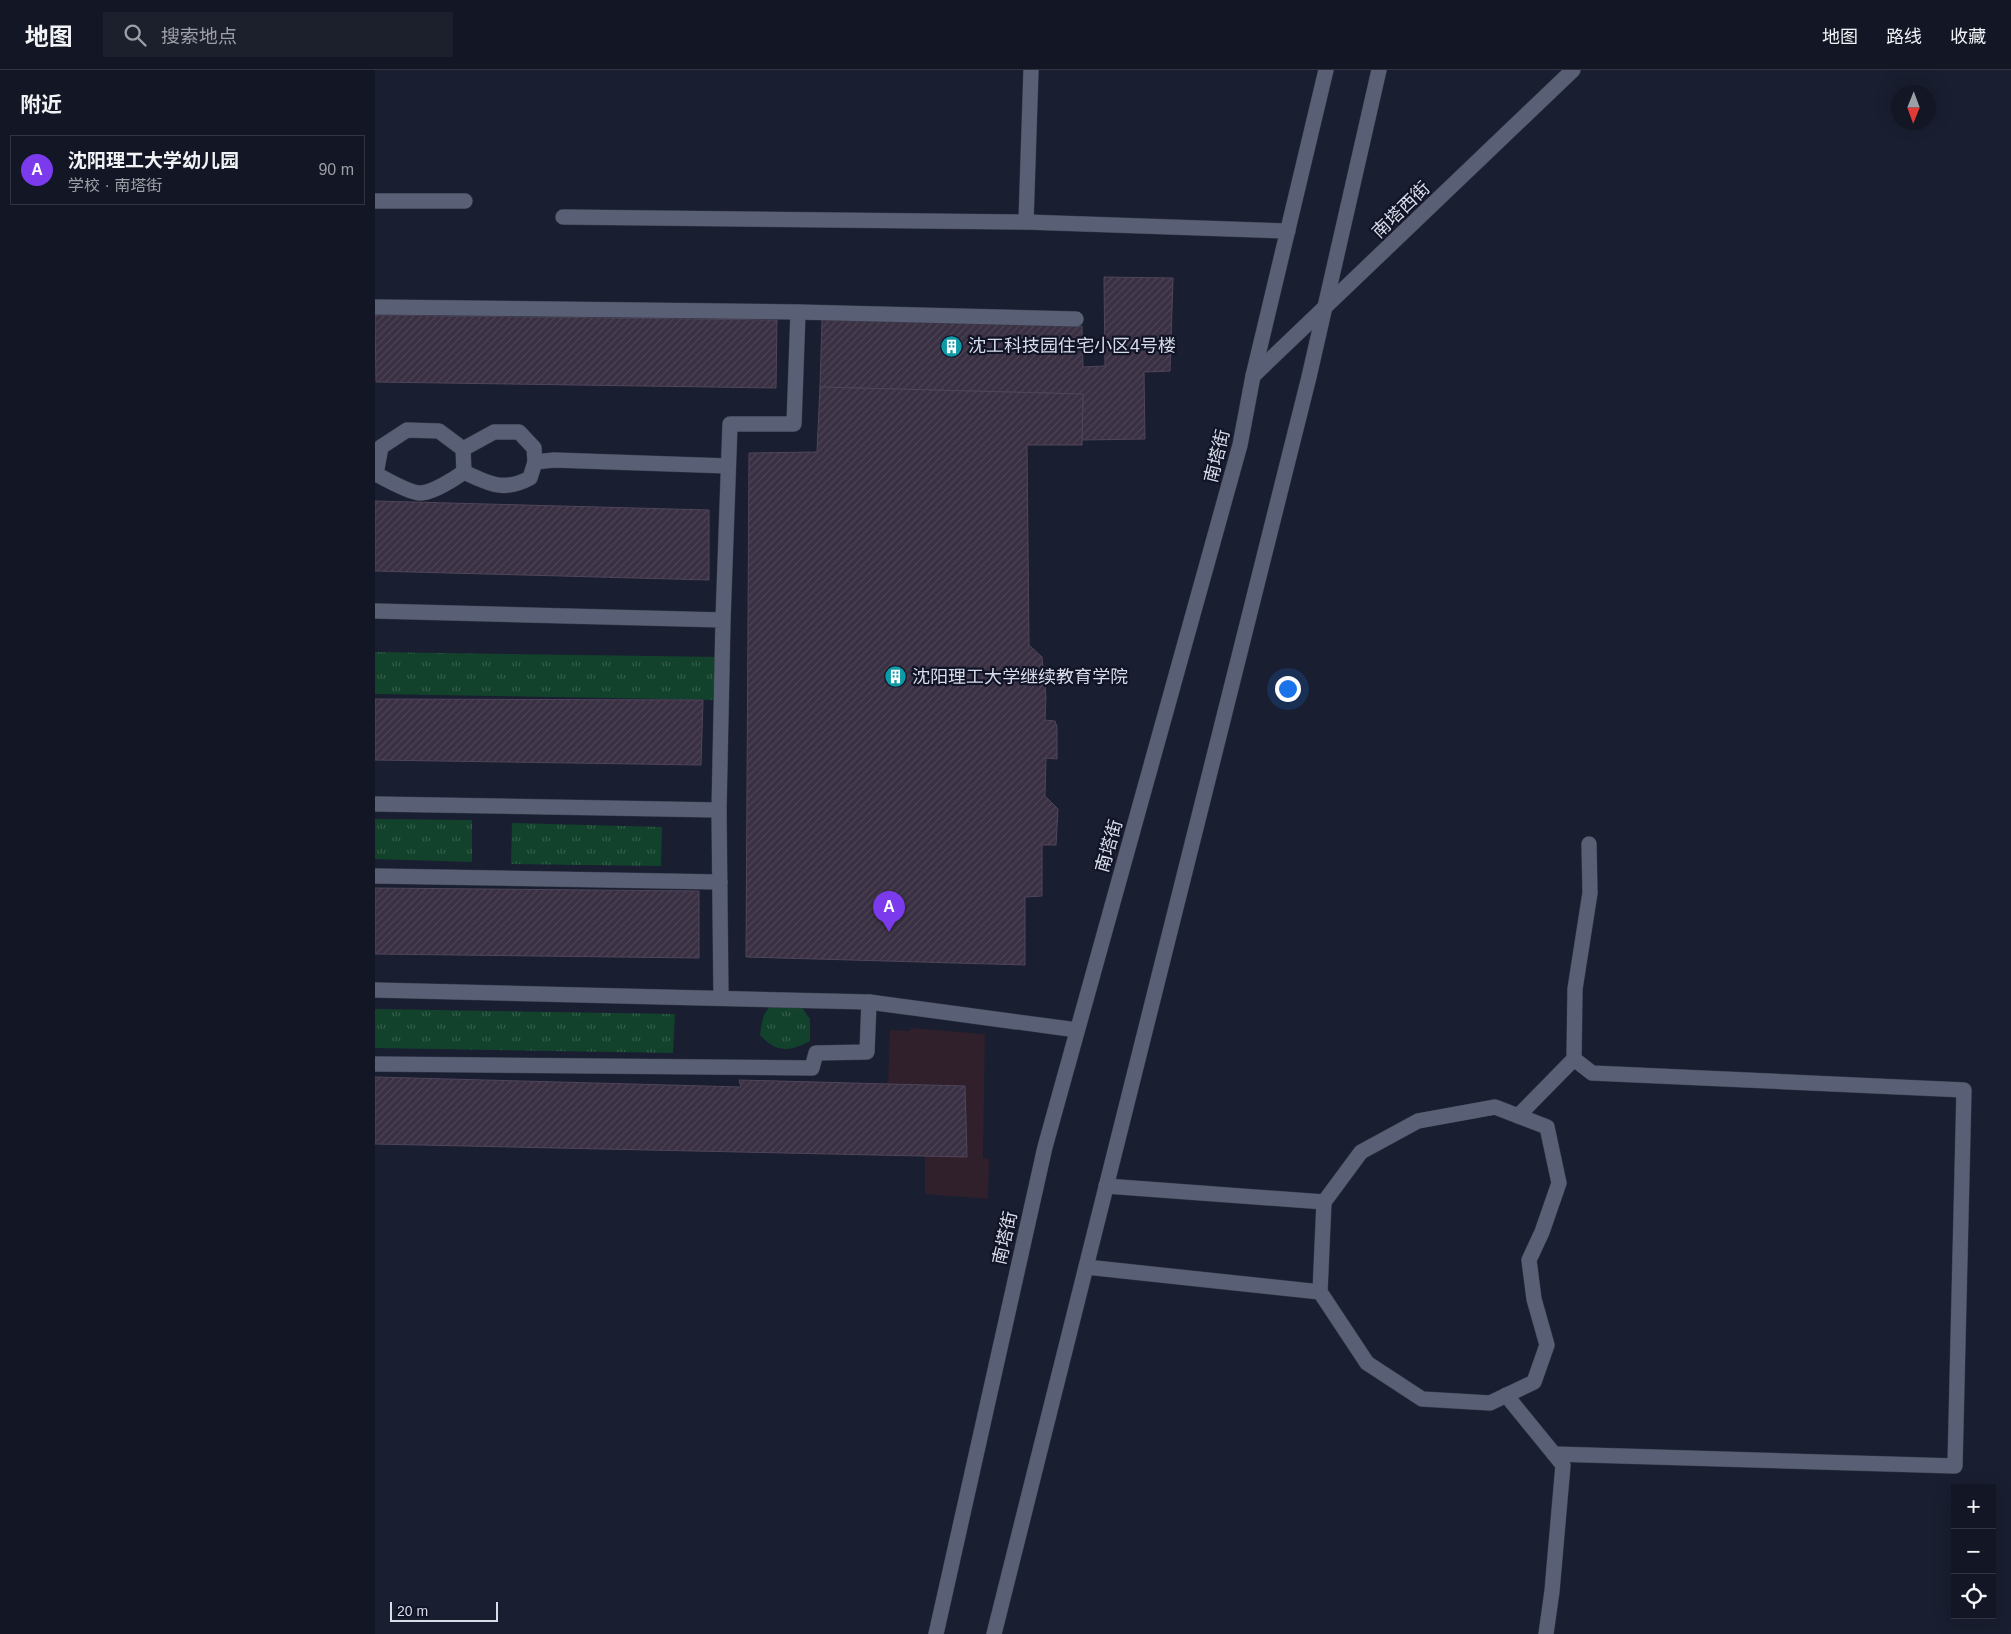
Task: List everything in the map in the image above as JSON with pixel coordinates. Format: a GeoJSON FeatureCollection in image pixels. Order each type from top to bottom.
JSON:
{"type":"FeatureCollection","features":[{"type":"Feature","properties":{"kind":"street"},"geometry":{"type":"LineString","coordinates":[[1026,222],[1031,70]]}},
{"type":"Feature","properties":{"kind":"street","name":"南塔街"},"geometry":{"type":"LineString","coordinates":[[936,1634],[1045,1147],[1240,445],[1253,376],[1326,70]]}},
{"type":"Feature","properties":{"kind":"street"},"geometry":{"type":"LineString","coordinates":[[994,1634],[1304,396],[1379,70]]}},
{"type":"Feature","properties":{"kind":"street","name":"南塔西街"},"geometry":{"type":"LineString","coordinates":[[1253,376],[1573,70]]}},
{"type":"Feature","properties":{"kind":"street"},"geometry":{"type":"LineString","coordinates":[[375,201],[465,201]]}},
{"type":"Feature","properties":{"kind":"street"},"geometry":{"type":"LineString","coordinates":[[563,217],[1026,222],[1288,231]]}},
{"type":"Feature","properties":{"kind":"street"},"geometry":{"type":"LineString","coordinates":[[375,307],[798,312],[1076,318]]}},
{"type":"Feature","properties":{"kind":"street"},"geometry":{"type":"LineString","coordinates":[[721,997],[719,810],[730,424],[794,424],[798,312]]}},
{"type":"Feature","properties":{"kind":"street"},"geometry":{"type":"LineString","coordinates":[[463,449],[439,431],[407,430],[378,447],[375,474],[421,493],[449,483],[464,472]]}},
{"type":"Feature","properties":{"kind":"street"},"geometry":{"type":"LineString","coordinates":[[463,449],[494,432],[519,432],[534,448],[535,462],[530,478],[516,485],[489,484],[464,472]]}},
{"type":"Feature","properties":{"kind":"street"},"geometry":{"type":"LineString","coordinates":[[463,449],[464,472]]}},
{"type":"Feature","properties":{"kind":"street"},"geometry":{"type":"LineString","coordinates":[[535,462],[554,460],[728,466]]}},
{"type":"Feature","properties":{"kind":"street"},"geometry":{"type":"LineString","coordinates":[[375,611],[723,620]]}},
{"type":"Feature","properties":{"kind":"street"},"geometry":{"type":"LineString","coordinates":[[375,804],[719,810]]}},
{"type":"Feature","properties":{"kind":"street"},"geometry":{"type":"LineString","coordinates":[[1518,1116],[1574,1060],[1575,989],[1590,893],[1589,844]]}},
{"type":"Feature","properties":{"kind":"street"},"geometry":{"type":"LineString","coordinates":[[375,876],[719,882]]}},
{"type":"Feature","properties":{"kind":"street"},"geometry":{"type":"LineString","coordinates":[[375,990],[869,1002],[1077,1030]]}},
{"type":"Feature","properties":{"kind":"street"},"geometry":{"type":"LineString","coordinates":[[375,1064],[812,1068],[816,1053],[867,1052],[869,1002]]}},
{"type":"Feature","properties":{"kind":"street"},"geometry":{"type":"LineString","coordinates":[[1554,1454],[1955,1466],[1963,1090],[1592,1073],[1574,1060]]}},
{"type":"Feature","properties":{"kind":"street"},"geometry":{"type":"LineString","coordinates":[[1495,1107],[1547,1127],[1559,1183],[1542,1232],[1529,1260],[1533,1299],[1547,1345],[1534,1382],[1490,1404],[1422,1399],[1367,1363],[1320,1292],[1324,1202],[1361,1152],[1418,1121],[1495,1107]]}},
{"type":"Feature","properties":{"kind":"street"},"geometry":{"type":"LineString","coordinates":[[1107,1186],[1324,1202]]}},
{"type":"Feature","properties":{"kind":"street"},"geometry":{"type":"LineString","coordinates":[[1086,1266],[1320,1292]]}},
{"type":"Feature","properties":{"kind":"street"},"geometry":{"type":"LineString","coordinates":[[1506,1395],[1563,1465],[1552,1591],[1546,1634]]}},
{"type":"Feature","properties":{"kind":"shaded area"},"geometry":{"type":"Polygon","coordinates":[[[911,1028],[985,1034],[983,1158],[989,1159],[988,1199],[925,1194],[925,1156],[967,1156],[965,1086],[888,1084],[890,1030],[910,1031],[911,1028]]]}},
{"type":"Feature","properties":{"kind":"green space"},"geometry":{"type":"Polygon","coordinates":[[[375,652],[722,657],[721,700],[375,694],[375,652]]]}},
{"type":"Feature","properties":{"kind":"green space"},"geometry":{"type":"Polygon","coordinates":[[[375,819],[472,820],[472,862],[375,859],[375,819]]]}},
{"type":"Feature","properties":{"kind":"green space"},"geometry":{"type":"Polygon","coordinates":[[[512,823],[662,827],[661,866],[511,864],[512,823]]]}},
{"type":"Feature","properties":{"kind":"green space"},"geometry":{"type":"Polygon","coordinates":[[[774,1004],[800,1005],[810,1019],[810,1041],[790,1049],[783,1049],[772,1045],[760,1035],[765,1014],[774,1004]]]}},
{"type":"Feature","properties":{"kind":"green space"},"geometry":{"type":"Polygon","coordinates":[[[375,1009],[675,1014],[673,1053],[375,1048],[375,1009]]]}},
{"type":"Feature","properties":{"kind":"building","name":"沈工科技园住宅小区4号楼"},"geometry":{"type":"Polygon","coordinates":[[[1104,277],[1173,278],[1170,371],[1144,372],[1145,439],[1082,440],[1083,394],[820,387],[822,320],[1082,326],[1083,367],[1105,366],[1104,277]]]}},
{"type":"Feature","properties":{"kind":"building"},"geometry":{"type":"Polygon","coordinates":[[[375,315],[777,320],[776,388],[376,382],[375,315]]]}},
{"type":"Feature","properties":{"kind":"building","name":"沈阳理工大学继续教育学院"},"geometry":{"type":"Polygon","coordinates":[[[820,387],[1083,394],[1082,445],[1027,445],[1029,645],[1042,657],[1046,697],[1045,720],[1055,721],[1057,727],[1057,759],[1046,758],[1045,796],[1058,809],[1056,845],[1042,845],[1042,896],[1025,897],[1025,965],[746,957],[749,453],[817,452],[820,387]]]}},
{"type":"Feature","properties":{"kind":"building"},"geometry":{"type":"Polygon","coordinates":[[[375,501],[709,510],[709,580],[375,571],[375,501]]]}},
{"type":"Feature","properties":{"kind":"building"},"geometry":{"type":"Polygon","coordinates":[[[375,699],[703,700],[701,765],[375,760],[375,699]]]}},
{"type":"Feature","properties":{"kind":"building"},"geometry":{"type":"Polygon","coordinates":[[[375,888],[699,891],[699,958],[375,954],[375,888]]]}},
{"type":"Feature","properties":{"kind":"building"},"geometry":{"type":"Polygon","coordinates":[[[375,1077],[741,1087],[739,1080],[965,1086],[967,1157],[375,1144],[375,1077]]]}},
{"type":"Feature","properties":{"kind":"place","name":"沈工科技园住宅小区4号楼"},"geometry":{"type":"Point","coordinates":[952,346]}},
{"type":"Feature","properties":{"kind":"place","name":"沈阳理工大学继续教育学院"},"geometry":{"type":"Point","coordinates":[896,677]}},
{"type":"Feature","properties":{"kind":"place","name":"沈阳理工大学幼儿园"},"geometry":{"type":"Point","coordinates":[889,932]}}]}
